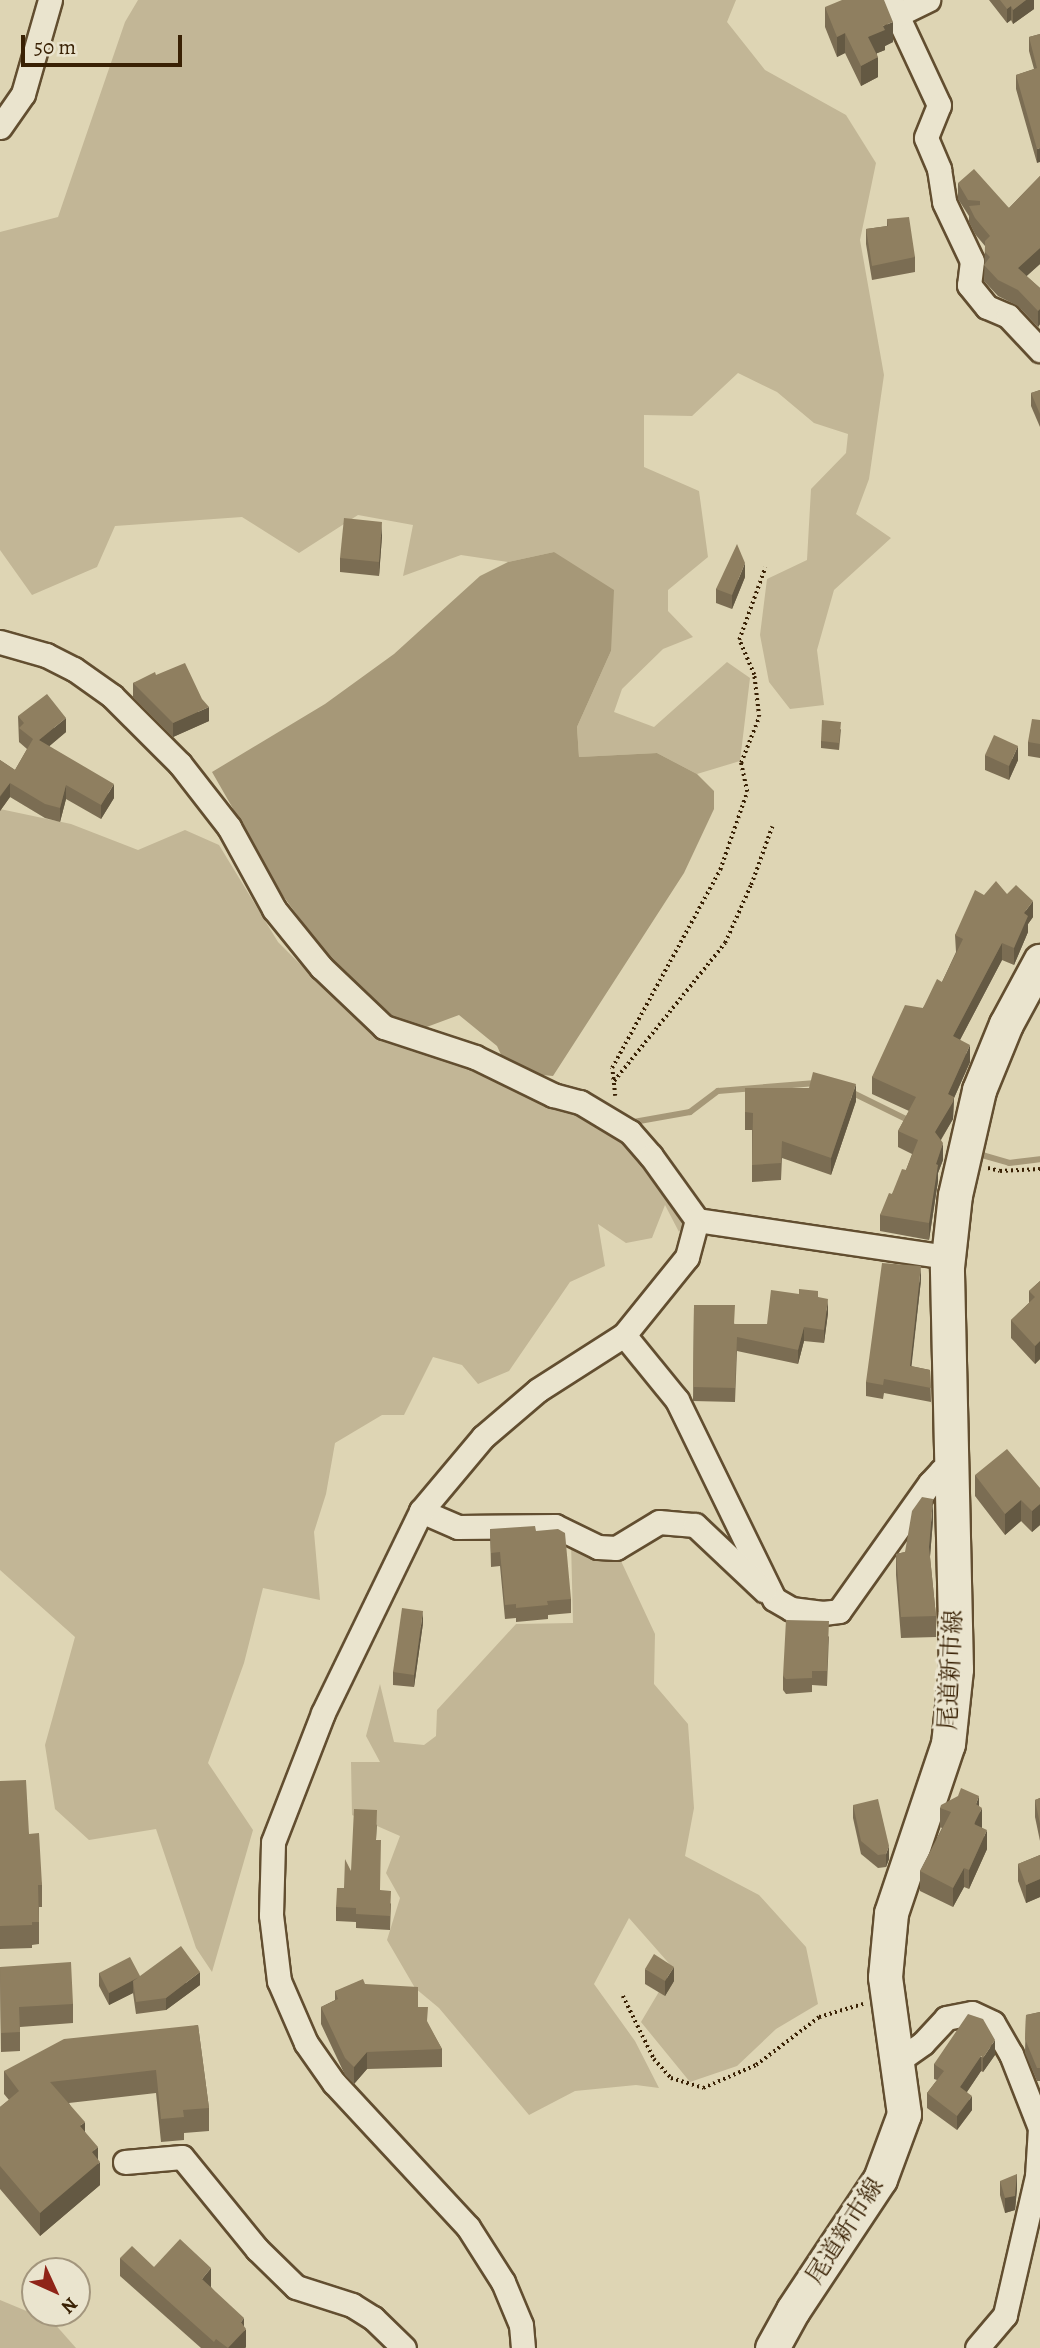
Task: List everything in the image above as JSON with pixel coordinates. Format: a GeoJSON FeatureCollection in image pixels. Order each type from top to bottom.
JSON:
{"type":"FeatureCollection","features":[{"type":"Feature","properties":{"kind":"main road","name":"尾道新市線"},"geometry":{"type":"LineString","coordinates":[[772,2348],[793,2310],[880,2179],[904,2114],[899,2060],[885,1977],[891,1913],[915,1848],[949,1732],[956,1670],[948,1257],[955,1195],[979,1090],[1006,1024],[1040,961]]}},
{"type":"Feature","properties":{"kind":"street"},"geometry":{"type":"LineString","coordinates":[[0,127],[23,94],[50,0]]}},
{"type":"Feature","properties":{"kind":"street"},"geometry":{"type":"LineString","coordinates":[[928,0],[892,8],[939,105],[926,138],[939,169],[944,202],[972,261],[969,285],[987,306],[1008,316],[1040,350]]}},
{"type":"Feature","properties":{"kind":"street"},"geometry":{"type":"LineString","coordinates":[[0,642],[46,655],[74,669],[112,696],[180,764],[229,827],[274,909],[321,967],[384,1027],[475,1057],[553,1095],[580,1102],[630,1132],[651,1156],[697,1220],[948,1257]]}},
{"type":"Feature","properties":{"kind":"street"},"geometry":{"type":"LineString","coordinates":[[523,2348],[521,2325],[503,2282],[468,2227],[334,2083],[306,2043],[279,1981],[272,1928],[274,1842],[323,1713],[421,1511],[483,1437],[538,1390],[624,1335],[687,1257],[697,1220]]}},
{"type":"Feature","properties":{"kind":"street"},"geometry":{"type":"LineString","coordinates":[[624,1335],[677,1400],[774,1599]]}},
{"type":"Feature","properties":{"kind":"street"},"geometry":{"type":"LineString","coordinates":[[421,1511],[458,1527],[555,1526],[598,1547],[616,1548],[659,1522],[695,1525],[774,1599],[791,1609],[822,1613],[839,1611],[930,1483],[941,1471],[952,1469]]}},
{"type":"Feature","properties":{"kind":"street"},"geometry":{"type":"LineString","coordinates":[[899,2060],[923,2043],[946,2018],[972,2013],[993,2023],[1011,2054],[1040,2128],[1037,2176],[1004,2315],[977,2348]]}},
{"type":"Feature","properties":{"kind":"street"},"geometry":{"type":"LineString","coordinates":[[125,2162],[183,2157],[257,2249],[296,2287],[352,2305],[373,2318],[404,2348]]}},
{"type":"Feature","properties":{"kind":"path"},"geometry":{"type":"LineString","coordinates":[[618,1125],[612,1068],[720,870],[747,792],[741,762],[759,717],[754,675],[739,639],[765,568]]}},
{"type":"Feature","properties":{"kind":"path"},"geometry":{"type":"LineString","coordinates":[[613,1082],[725,943],[751,885],[772,827]]}},
{"type":"Feature","properties":{"kind":"path"},"geometry":{"type":"LineString","coordinates":[[962,1162],[1000,1171],[1040,1169]]}},
{"type":"Feature","properties":{"kind":"path"},"geometry":{"type":"LineString","coordinates":[[624,1996],[654,2059],[671,2078],[703,2088],[755,2065],[819,2017],[888,1996]]}},
{"type":"Feature","properties":{"kind":"shaded area"},"geometry":{"type":"Polygon","coordinates":[[[138,0],[736,0],[727,22],[765,70],[846,115],[876,163],[860,240],[884,375],[869,479],[856,514],[891,538],[834,590],[817,650],[824,705],[790,709],[769,682],[760,635],[767,579],[807,560],[811,489],[846,453],[848,434],[814,423],[777,392],[738,373],[692,416],[644,415],[644,467],[699,491],[708,557],[668,590],[668,611],[693,637],[663,649],[622,689],[614,712],[654,727],[727,662],[750,678],[740,761],[697,774],[657,753],[579,757],[577,727],[611,651],[554,552],[508,562],[461,555],[403,576],[413,525],[358,515],[299,553],[242,517],[115,526],[97,567],[32,595],[0,550],[0,232],[58,217],[125,22],[138,0]]]}},
{"type":"Feature","properties":{"kind":"shaded area"},"geometry":{"type":"Polygon","coordinates":[[[554,552],[614,590],[611,651],[577,727],[579,757],[657,753],[697,774],[714,791],[714,809],[684,873],[553,1076],[509,1072],[497,1046],[459,1015],[424,1028],[396,1019],[327,955],[283,896],[212,772],[325,704],[394,654],[480,576],[508,562],[554,552]]]}},
{"type":"Feature","properties":{"kind":"shaded area"},"geometry":{"type":"Polygon","coordinates":[[[0,809],[71,824],[138,850],[185,830],[219,845],[278,942],[352,1016],[421,1050],[503,1075],[589,1113],[628,1142],[695,1205],[679,1232],[665,1205],[652,1238],[626,1243],[598,1224],[605,1266],[570,1282],[509,1371],[478,1384],[462,1365],[433,1357],[404,1415],[382,1415],[335,1443],[326,1494],[314,1532],[320,1600],[263,1588],[244,1663],[208,1763],[253,1830],[212,1972],[196,1948],[156,1829],[89,1840],[55,1809],[45,1745],[75,1637],[0,1570],[0,809]]]}},
{"type":"Feature","properties":{"kind":"shaded area"},"geometry":{"type":"Polygon","coordinates":[[[571,1542],[605,1561],[621,1561],[655,1634],[654,1684],[688,1724],[694,1808],[685,1856],[759,1895],[806,1947],[818,2004],[776,2029],[737,2066],[690,2082],[641,2022],[673,1968],[629,1918],[594,1984],[635,2041],[659,2088],[636,2085],[575,2091],[529,2115],[439,2008],[415,1988],[387,1940],[400,1898],[386,1873],[400,1836],[352,1815],[351,1762],[380,1762],[366,1736],[380,1684],[394,1742],[424,1745],[436,1736],[437,1710],[516,1624],[573,1623],[571,1542]]]}},
{"type":"Feature","properties":{"kind":"shaded area"},"geometry":{"type":"Polygon","coordinates":[[[0,2300],[21,2309],[21,2327],[57,2327],[76,2348],[0,2348],[0,2300]]]}},
{"type":"Feature","properties":{"kind":"building"},"geometry":{"type":"Polygon","coordinates":[[[842,0],[884,0],[893,22],[883,26],[885,30],[868,37],[878,57],[861,66],[845,33],[837,37],[825,7],[842,0]]]}},
{"type":"Feature","properties":{"kind":"building"},"geometry":{"type":"Polygon","coordinates":[[[1000,0],[1026,0],[1013,10],[1011,6],[1007,9],[1000,0]]]}},
{"type":"Feature","properties":{"kind":"building"},"geometry":{"type":"Polygon","coordinates":[[[1040,34],[1040,148],[1037,149],[1016,75],[1037,68],[1029,37],[1040,34]]]}},
{"type":"Feature","properties":{"kind":"building"},"geometry":{"type":"Polygon","coordinates":[[[974,169],[1009,208],[1040,176],[1040,248],[1018,268],[1040,288],[1038,311],[1018,290],[998,280],[984,265],[990,257],[985,252],[985,241],[990,236],[969,206],[980,205],[980,201],[968,200],[958,183],[974,169]]]}},
{"type":"Feature","properties":{"kind":"building"},"geometry":{"type":"Polygon","coordinates":[[[909,217],[915,257],[872,266],[866,229],[888,226],[887,219],[909,217]]]}},
{"type":"Feature","properties":{"kind":"building"},"geometry":{"type":"Polygon","coordinates":[[[1040,390],[1040,414],[1031,393],[1040,390]]]}},
{"type":"Feature","properties":{"kind":"building"},"geometry":{"type":"Polygon","coordinates":[[[344,518],[382,522],[379,562],[340,558],[344,518]]]}},
{"type":"Feature","properties":{"kind":"building"},"geometry":{"type":"Polygon","coordinates":[[[737,544],[745,563],[732,595],[716,589],[737,544]]]}},
{"type":"Feature","properties":{"kind":"building"},"geometry":{"type":"Polygon","coordinates":[[[185,663],[202,699],[209,707],[173,723],[133,683],[155,672],[156,675],[185,663]]]}},
{"type":"Feature","properties":{"kind":"building"},"geometry":{"type":"Polygon","coordinates":[[[47,694],[66,718],[39,740],[114,784],[101,805],[66,785],[60,808],[45,804],[10,783],[0,796],[0,760],[15,770],[33,739],[19,728],[24,723],[18,716],[47,694]]]}},
{"type":"Feature","properties":{"kind":"building"},"geometry":{"type":"Polygon","coordinates":[[[1032,719],[1040,720],[1040,744],[1028,742],[1032,719]]]}},
{"type":"Feature","properties":{"kind":"building"},"geometry":{"type":"Polygon","coordinates":[[[822,720],[841,722],[839,743],[821,741],[822,720]]]}},
{"type":"Feature","properties":{"kind":"building"},"geometry":{"type":"Polygon","coordinates":[[[994,735],[1018,746],[1009,766],[985,755],[994,735]]]}},
{"type":"Feature","properties":{"kind":"building"},"geometry":{"type":"Polygon","coordinates":[[[996,881],[1007,894],[1016,885],[1033,901],[1024,913],[1028,916],[1014,948],[1002,943],[953,1036],[970,1045],[948,1094],[954,1097],[953,1102],[935,1132],[943,1143],[936,1164],[938,1165],[929,1223],[880,1215],[902,1169],[906,1170],[918,1140],[898,1131],[916,1097],[872,1077],[905,1005],[923,1008],[937,979],[942,982],[963,939],[955,935],[975,890],[984,895],[996,881]]]}},
{"type":"Feature","properties":{"kind":"building"},"geometry":{"type":"Polygon","coordinates":[[[813,1072],[856,1084],[831,1158],[782,1141],[781,1163],[752,1165],[753,1113],[745,1112],[745,1088],[809,1088],[813,1072]]]}},
{"type":"Feature","properties":{"kind":"building"},"geometry":{"type":"Polygon","coordinates":[[[882,1263],[921,1266],[910,1366],[930,1370],[931,1388],[884,1379],[883,1385],[866,1382],[882,1263]]]}},
{"type":"Feature","properties":{"kind":"building"},"geometry":{"type":"Polygon","coordinates":[[[1040,1281],[1040,1341],[1035,1346],[1011,1320],[1035,1297],[1029,1291],[1040,1281]]]}},
{"type":"Feature","properties":{"kind":"building"},"geometry":{"type":"Polygon","coordinates":[[[799,1289],[818,1291],[818,1297],[828,1299],[824,1330],[804,1327],[798,1350],[737,1337],[735,1388],[693,1387],[694,1305],[735,1305],[734,1324],[767,1324],[771,1290],[799,1294],[799,1289]]]}},
{"type":"Feature","properties":{"kind":"building"},"geometry":{"type":"Polygon","coordinates":[[[1007,1449],[1040,1488],[1040,1504],[1032,1511],[1021,1500],[1005,1514],[975,1475],[1007,1449]]]}},
{"type":"Feature","properties":{"kind":"building"},"geometry":{"type":"Polygon","coordinates":[[[922,1497],[933,1499],[929,1547],[936,1616],[901,1617],[896,1554],[905,1552],[912,1511],[922,1497]]]}},
{"type":"Feature","properties":{"kind":"building"},"geometry":{"type":"Polygon","coordinates":[[[535,1526],[536,1531],[558,1529],[565,1533],[571,1599],[547,1601],[548,1605],[516,1608],[516,1604],[505,1605],[500,1552],[491,1553],[490,1529],[535,1526]]]}},
{"type":"Feature","properties":{"kind":"building"},"geometry":{"type":"Polygon","coordinates":[[[402,1608],[423,1611],[414,1675],[393,1672],[402,1608]]]}},
{"type":"Feature","properties":{"kind":"building"},"geometry":{"type":"Polygon","coordinates":[[[786,1620],[829,1621],[827,1671],[812,1671],[812,1678],[786,1679],[783,1676],[786,1620]]]}},
{"type":"Feature","properties":{"kind":"building"},"geometry":{"type":"Polygon","coordinates":[[[26,1780],[29,1834],[39,1833],[42,1885],[38,1885],[39,1922],[32,1922],[32,1925],[0,1926],[0,1781],[26,1780]]]}},
{"type":"Feature","properties":{"kind":"building"},"geometry":{"type":"Polygon","coordinates":[[[961,1788],[979,1796],[976,1804],[982,1808],[974,1824],[987,1830],[969,1870],[964,1868],[953,1888],[920,1871],[951,1812],[940,1808],[941,1805],[958,1796],[961,1788]]]}},
{"type":"Feature","properties":{"kind":"building"},"geometry":{"type":"Polygon","coordinates":[[[1040,1798],[1040,1824],[1035,1800],[1040,1798]]]}},
{"type":"Feature","properties":{"kind":"building"},"geometry":{"type":"Polygon","coordinates":[[[878,1799],[889,1846],[886,1854],[878,1855],[861,1841],[853,1805],[878,1799]]]}},
{"type":"Feature","properties":{"kind":"building"},"geometry":{"type":"Polygon","coordinates":[[[354,1809],[377,1810],[376,1840],[381,1840],[380,1890],[391,1891],[390,1916],[356,1914],[356,1908],[336,1907],[337,1888],[344,1888],[345,1859],[351,1871],[354,1809]]]}},
{"type":"Feature","properties":{"kind":"building"},"geometry":{"type":"Polygon","coordinates":[[[1040,1855],[1040,1879],[1026,1885],[1018,1864],[1040,1855]]]}},
{"type":"Feature","properties":{"kind":"building"},"geometry":{"type":"Polygon","coordinates":[[[181,1946],[200,1972],[166,1998],[136,2002],[133,1981],[139,1977],[109,1993],[99,1973],[130,1957],[140,1976],[181,1946]]]}},
{"type":"Feature","properties":{"kind":"building"},"geometry":{"type":"Polygon","coordinates":[[[654,1954],[674,1967],[665,1981],[645,1969],[654,1954]]]}},
{"type":"Feature","properties":{"kind":"building"},"geometry":{"type":"Polygon","coordinates":[[[71,1962],[73,2004],[19,2007],[20,2032],[1,2033],[0,1967],[71,1962]]]}},
{"type":"Feature","properties":{"kind":"building"},"geometry":{"type":"Polygon","coordinates":[[[363,1979],[365,1984],[418,1987],[418,2007],[428,2007],[427,2021],[442,2049],[367,2052],[354,2067],[345,2058],[321,2007],[338,1999],[335,1991],[363,1979]]]}},
{"type":"Feature","properties":{"kind":"building"},"geometry":{"type":"Polygon","coordinates":[[[1040,2012],[1040,2068],[1037,2068],[1025,2039],[1026,2015],[1040,2012]]]}},
{"type":"Feature","properties":{"kind":"building"},"geometry":{"type":"Polygon","coordinates":[[[968,2014],[983,2019],[995,2040],[960,2087],[972,2096],[957,2116],[927,2093],[944,2071],[934,2064],[968,2014]]]}},
{"type":"Feature","properties":{"kind":"building"},"geometry":{"type":"Polygon","coordinates":[[[198,2025],[209,2108],[183,2110],[184,2117],[161,2119],[156,2070],[50,2082],[85,2122],[80,2126],[98,2147],[92,2152],[100,2162],[40,2213],[0,2166],[0,2107],[19,2091],[4,2071],[64,2039],[198,2025]]]}},
{"type":"Feature","properties":{"kind":"building"},"geometry":{"type":"Polygon","coordinates":[[[1017,2174],[1015,2196],[1005,2198],[1000,2181],[1017,2174]]]}},
{"type":"Feature","properties":{"kind":"building"},"geometry":{"type":"Polygon","coordinates":[[[180,2239],[211,2268],[202,2279],[244,2318],[241,2322],[246,2329],[228,2348],[216,2339],[214,2342],[120,2258],[132,2246],[154,2267],[180,2239]]]}},
{"type":"Feature","properties":{"kind":"waterway"},"geometry":{"type":"LineString","coordinates":[[628,1123],[690,1112],[718,1091],[816,1083]]}},
{"type":"Feature","properties":{"kind":"waterway"},"geometry":{"type":"LineString","coordinates":[[849,1091],[912,1122]]}},
{"type":"Feature","properties":{"kind":"waterway"},"geometry":{"type":"LineString","coordinates":[[975,1153],[1009,1163],[1040,1159]]}}]}
